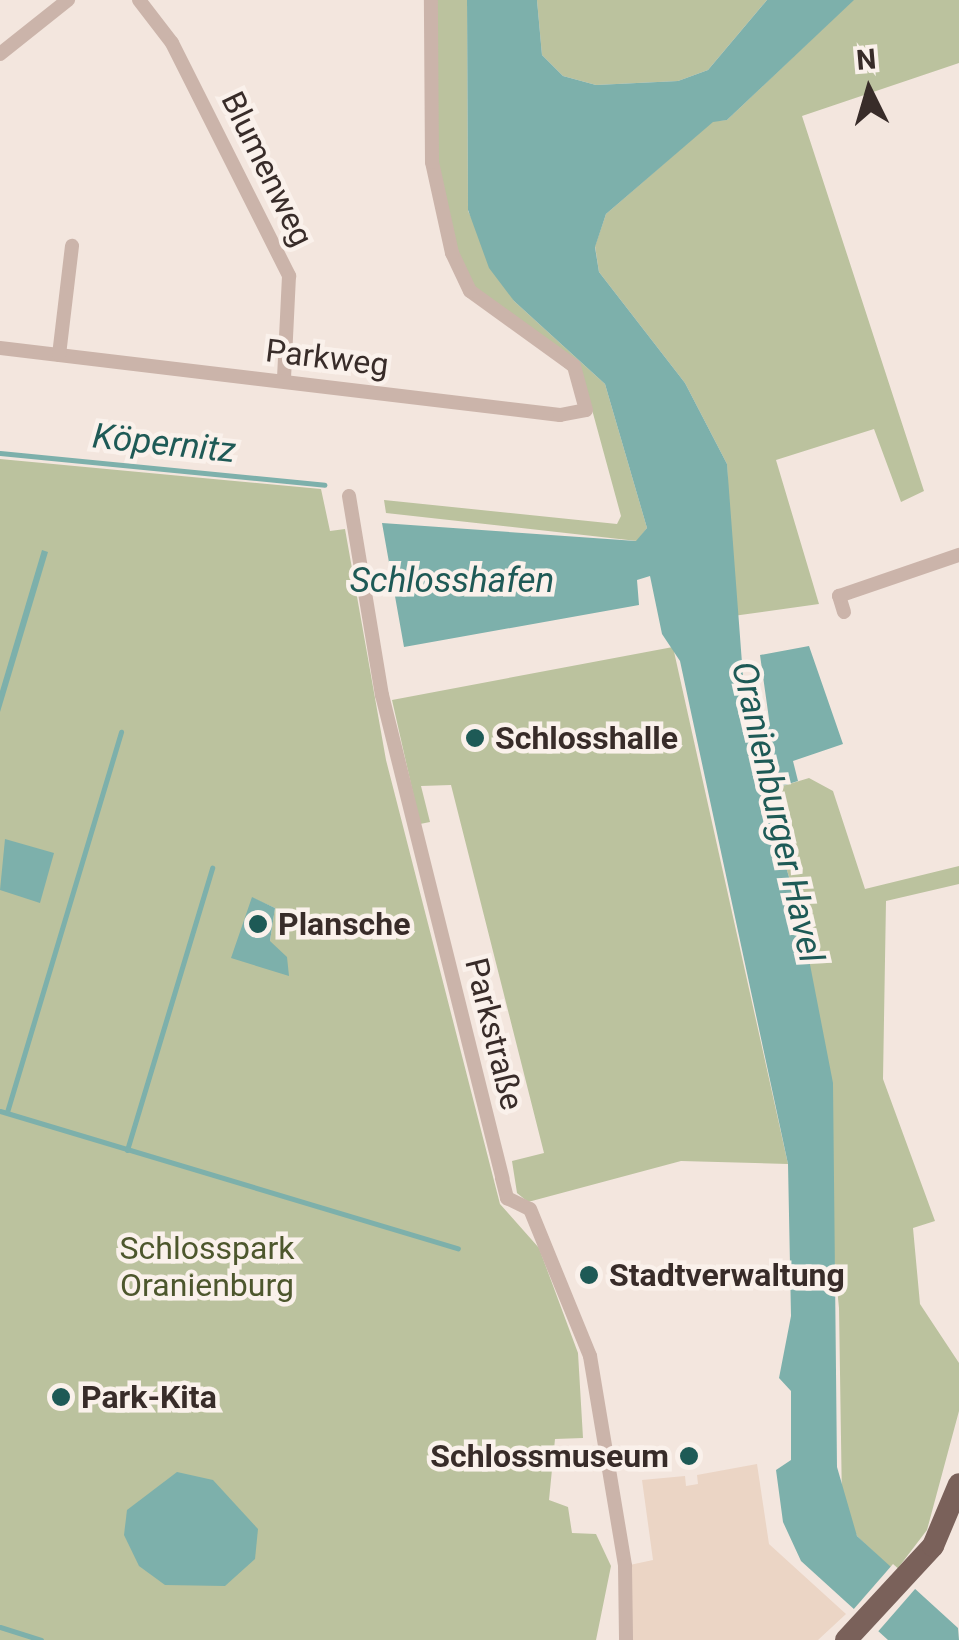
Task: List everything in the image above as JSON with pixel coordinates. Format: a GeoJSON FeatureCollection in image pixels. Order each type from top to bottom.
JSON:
{"type":"FeatureCollection","features":[{"type":"Feature","properties":{"kind":"main road"},"geometry":{"type":"LineString","coordinates":[[851,1634],[933,1546],[959,1484]]}},
{"type":"Feature","properties":{"kind":"street"},"geometry":{"type":"LineString","coordinates":[[0,54],[68,0]]}},
{"type":"Feature","properties":{"kind":"street","name":"Blumenweg"},"geometry":{"type":"LineString","coordinates":[[139,0],[180,58],[289,276],[284,380]]}},
{"type":"Feature","properties":{"kind":"street","name":"Parkweg"},"geometry":{"type":"LineString","coordinates":[[0,348],[560,415],[586,410],[574,366],[470,291],[452,254],[432,162],[430,0]]}},
{"type":"Feature","properties":{"kind":"street"},"geometry":{"type":"LineString","coordinates":[[60,355],[72,246]]}},
{"type":"Feature","properties":{"kind":"street","name":"Parkstraße"},"geometry":{"type":"LineString","coordinates":[[349,496],[382,694],[502,1178],[508,1198],[530,1210],[590,1356],[625,1566],[626,1640]]}},
{"type":"Feature","properties":{"kind":"street"},"geometry":{"type":"LineString","coordinates":[[844,612],[839,596],[959,556]]}},
{"type":"Feature","properties":{"kind":"green space"},"geometry":{"type":"Polygon","coordinates":[[[431,0],[467,0],[468,211],[514,301],[605,384],[647,528],[637,541],[386,513],[384,500],[617,524],[621,516],[585,384],[470,291],[432,162],[431,0]]]}},
{"type":"Feature","properties":{"kind":"green space"},"geometry":{"type":"Polygon","coordinates":[[[537,0],[767,0],[708,70],[678,81],[596,85],[563,76],[542,55],[537,0]]]}},
{"type":"Feature","properties":{"kind":"green space"},"geometry":{"type":"Polygon","coordinates":[[[853,0],[959,0],[959,63],[802,116],[924,491],[901,502],[874,429],[776,460],[819,604],[733,616],[727,464],[685,383],[599,272],[595,246],[606,214],[713,121],[727,120],[853,0]]]}},
{"type":"Feature","properties":{"kind":"green space","name":"Schlosspark Oranienburg"},"geometry":{"type":"Polygon","coordinates":[[[0,459],[321,489],[330,531],[345,529],[386,760],[500,1204],[539,1248],[578,1353],[583,1438],[555,1439],[549,1500],[568,1507],[572,1533],[596,1534],[611,1566],[596,1640],[0,1640],[0,459]],[[252,898],[270,941],[275,908],[252,898]]]}},
{"type":"Feature","properties":{"kind":"green space"},"geometry":{"type":"Polygon","coordinates":[[[673,647],[788,1164],[681,1161],[528,1202],[517,1193],[512,1161],[544,1153],[451,785],[421,786],[430,822],[420,824],[392,700],[673,647]]]}},
{"type":"Feature","properties":{"kind":"green space"},"geometry":{"type":"Polygon","coordinates":[[[809,778],[833,791],[865,889],[959,866],[959,884],[886,901],[883,1079],[935,1221],[913,1228],[920,1304],[959,1363],[959,1411],[927,1530],[895,1572],[857,1536],[842,1504],[839,1308],[800,913],[763,792],[809,778]]]}},
{"type":"Feature","properties":{"kind":"shaded area"},"geometry":{"type":"Polygon","coordinates":[[[757,1464],[769,1544],[846,1614],[818,1640],[626,1640],[625,1566],[653,1560],[642,1480],[685,1476],[686,1486],[698,1484],[697,1475],[757,1464]]]}},
{"type":"Feature","properties":{"kind":"water","name":"Schlosshafen"},"geometry":{"type":"Polygon","coordinates":[[[467,0],[537,0],[542,55],[563,76],[596,85],[678,81],[708,70],[767,0],[854,0],[727,120],[713,122],[606,214],[595,247],[599,272],[685,383],[727,464],[746,716],[756,731],[770,726],[760,655],[809,646],[843,744],[793,761],[798,781],[763,792],[800,913],[833,1083],[837,1467],[857,1536],[958,1628],[959,1640],[888,1640],[801,1561],[783,1522],[776,1470],[791,1460],[791,1391],[779,1378],[791,1316],[788,1164],[680,661],[662,634],[650,576],[637,580],[639,605],[404,647],[382,523],[636,541],[647,528],[605,384],[514,301],[489,268],[468,210],[467,0]]]}},
{"type":"Feature","properties":{"kind":"water"},"geometry":{"type":"Polygon","coordinates":[[[42,550],[48,552],[0,712],[0,691],[42,550]]]}},
{"type":"Feature","properties":{"kind":"water"},"geometry":{"type":"Polygon","coordinates":[[[5,839],[54,853],[40,903],[0,890],[5,839]]]}},
{"type":"Feature","properties":{"kind":"water","name":"Plansche"},"geometry":{"type":"Polygon","coordinates":[[[252,897],[275,908],[270,941],[287,957],[289,976],[231,958],[252,897]]]}},
{"type":"Feature","properties":{"kind":"water"},"geometry":{"type":"Polygon","coordinates":[[[177,1472],[213,1480],[258,1529],[255,1559],[225,1586],[165,1585],[139,1566],[124,1535],[127,1510],[177,1472]]]}},
{"type":"Feature","properties":{"kind":"pier"},"geometry":{"type":"Polygon","coordinates":[[[893,1564],[918,1586],[875,1635],[850,1614],[893,1564]]]}},
{"type":"Feature","properties":{"kind":"waterway","name":"Köpernitz"},"geometry":{"type":"LineString","coordinates":[[0,453],[324,485]]}},
{"type":"Feature","properties":{"kind":"waterway"},"geometry":{"type":"LineString","coordinates":[[7,1112],[121,732]]}},
{"type":"Feature","properties":{"kind":"waterway"},"geometry":{"type":"LineString","coordinates":[[127,1150],[212,868]]}},
{"type":"Feature","properties":{"kind":"waterway"},"geometry":{"type":"LineString","coordinates":[[0,1111],[458,1248]]}},
{"type":"Feature","properties":{"kind":"waterway"},"geometry":{"type":"LineString","coordinates":[[0,1627],[41,1640]]}},
{"type":"Feature","properties":{"kind":"place","name":"Schlosshalle"},"geometry":{"type":"Point","coordinates":[475,738]}},
{"type":"Feature","properties":{"kind":"place","name":"Plansche"},"geometry":{"type":"Point","coordinates":[258,924]}},
{"type":"Feature","properties":{"kind":"place","name":"Stadtverwaltung"},"geometry":{"type":"Point","coordinates":[589,1275]}},
{"type":"Feature","properties":{"kind":"place","name":"Park-Kita"},"geometry":{"type":"Point","coordinates":[61,1397]}},
{"type":"Feature","properties":{"kind":"place","name":"Schlossmuseum"},"geometry":{"type":"Point","coordinates":[689,1456]}},
{"type":"Feature","properties":{"kind":"water label","name":"Oranienburger Havel"},"geometry":{"type":"Point","coordinates":[777,812]}}]}
